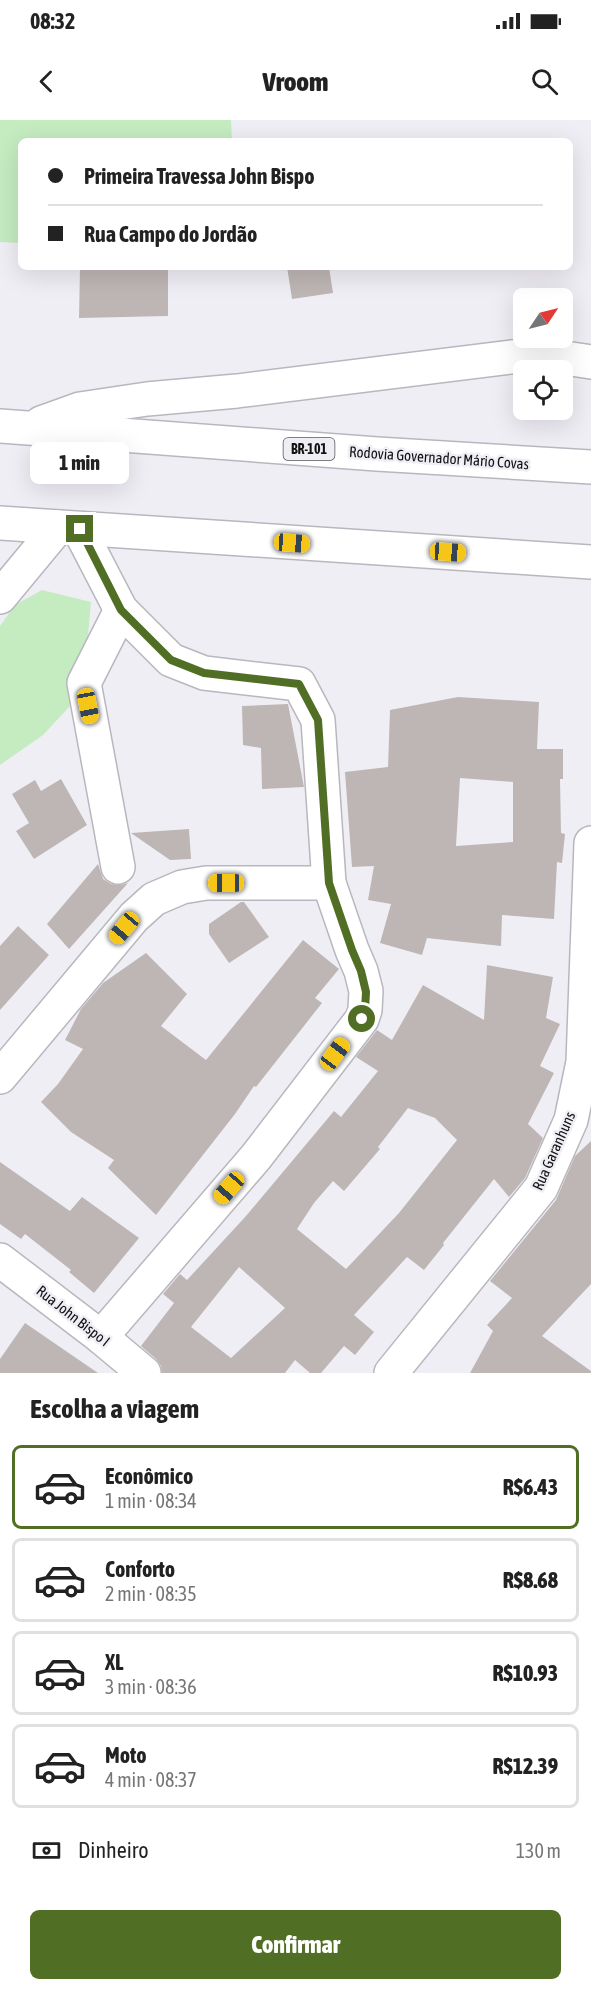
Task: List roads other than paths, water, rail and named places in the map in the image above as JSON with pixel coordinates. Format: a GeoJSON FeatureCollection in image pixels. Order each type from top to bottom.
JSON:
{"type":"FeatureCollection","features":[{"type":"Feature","properties":{"kind":"main road"},"geometry":{"type":"LineString","coordinates":[[14,427],[80,409],[147,399],[237,391],[511,357],[545,356],[591,362]]}},
{"type":"Feature","properties":{"kind":"main road","name":"Rodovia Governador Mário Covas"},"geometry":{"type":"LineString","coordinates":[[14,427],[377,454],[591,467]]}},
{"type":"Feature","properties":{"kind":"main road"},"geometry":{"type":"LineString","coordinates":[[0,523],[591,562]]}},
{"type":"Feature","properties":{"kind":"main road"},"geometry":{"type":"LineString","coordinates":[[0,597],[69,528]]}},
{"type":"Feature","properties":{"kind":"main road"},"geometry":{"type":"LineString","coordinates":[[69,528],[121,610],[171,660],[204,673],[299,684],[318,720],[329,883],[361,971],[366,992],[362,1019],[256,1158],[101,1337]]}},
{"type":"Feature","properties":{"kind":"main road"},"geometry":{"type":"LineString","coordinates":[[558,559],[591,555]]}},
{"type":"Feature","properties":{"kind":"main road"},"geometry":{"type":"LineString","coordinates":[[118,867],[84,683],[121,610]]}},
{"type":"Feature","properties":{"kind":"main road","name":"Rua Garanhuns"},"geometry":{"type":"LineString","coordinates":[[391,1373],[541,1188],[571,1120],[587,1065],[591,843]]}},
{"type":"Feature","properties":{"kind":"main road"},"geometry":{"type":"LineString","coordinates":[[0,1077],[134,917],[154,899],[182,887],[206,883],[329,883]]}},
{"type":"Feature","properties":{"kind":"main road","name":"Rua John Bispo I"},"geometry":{"type":"LineString","coordinates":[[0,1260],[144,1373]]}}]}
